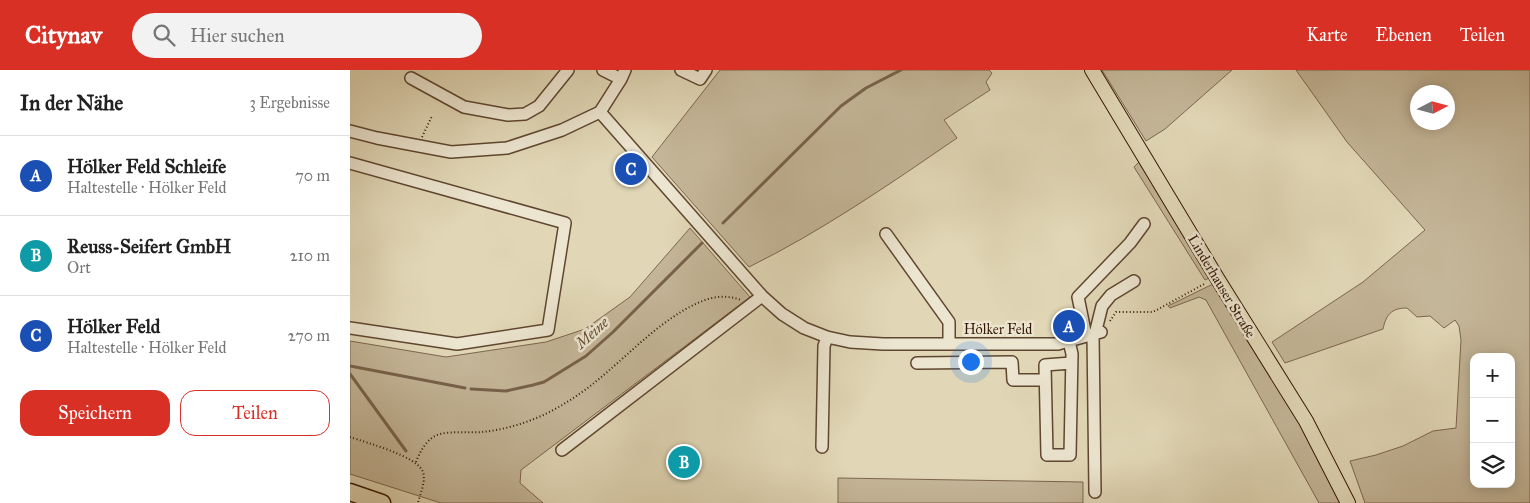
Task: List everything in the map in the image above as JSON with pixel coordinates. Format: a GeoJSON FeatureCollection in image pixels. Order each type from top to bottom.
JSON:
{"type":"FeatureCollection","features":[{"type":"Feature","properties":{"kind":"highway"},"geometry":{"type":"LineString","coordinates":[[350,492],[382,503]]}},
{"type":"Feature","properties":{"kind":"main road","name":"Linderhauser Straße"},"geometry":{"type":"LineString","coordinates":[[1092,70],[1217,278],[1306,421],[1348,503]]}},
{"type":"Feature","properties":{"kind":"street"},"geometry":{"type":"LineString","coordinates":[[411,78],[464,108],[508,115],[525,114],[539,106],[568,70]]}},
{"type":"Feature","properties":{"kind":"street"},"geometry":{"type":"LineString","coordinates":[[350,131],[451,152],[508,148],[562,130],[600,112],[623,75],[603,70]]}},
{"type":"Feature","properties":{"kind":"street"},"geometry":{"type":"LineString","coordinates":[[681,70],[700,78],[706,70]]}},
{"type":"Feature","properties":{"kind":"street","name":"Hölker Feld"},"geometry":{"type":"LineString","coordinates":[[600,112],[762,296],[789,319],[804,328],[827,337],[850,342],[883,344],[1058,344],[1094,334]]}},
{"type":"Feature","properties":{"kind":"street"},"geometry":{"type":"LineString","coordinates":[[350,163],[565,223],[548,330],[457,344],[350,328]]}},
{"type":"Feature","properties":{"kind":"street"},"geometry":{"type":"LineString","coordinates":[[1094,334],[1078,297],[1130,243],[1144,224]]}},
{"type":"Feature","properties":{"kind":"street"},"geometry":{"type":"LineString","coordinates":[[886,234],[949,322],[949,344]]}},
{"type":"Feature","properties":{"kind":"street"},"geometry":{"type":"LineString","coordinates":[[1095,492],[1094,334],[1102,306],[1111,295],[1134,281]]}},
{"type":"Feature","properties":{"kind":"street"},"geometry":{"type":"LineString","coordinates":[[562,450],[762,296]]}},
{"type":"Feature","properties":{"kind":"street"},"geometry":{"type":"LineString","coordinates":[[822,446],[824,346],[827,337]]}},
{"type":"Feature","properties":{"kind":"street"},"geometry":{"type":"LineString","coordinates":[[1070,341],[1071,363],[1070,455],[1047,455],[1045,365],[1071,363]]}},
{"type":"Feature","properties":{"kind":"street"},"geometry":{"type":"LineString","coordinates":[[917,363],[1012,362],[1013,380],[1045,380]]}},
{"type":"Feature","properties":{"kind":"path"},"geometry":{"type":"LineString","coordinates":[[423,134],[432,116]]}},
{"type":"Feature","properties":{"kind":"path"},"geometry":{"type":"LineString","coordinates":[[1094,334],[1116,312],[1153,312],[1217,278]]}},
{"type":"Feature","properties":{"kind":"path"},"geometry":{"type":"LineString","coordinates":[[416,462],[426,444],[440,434],[482,432],[505,428],[524,423],[566,403],[586,390],[653,332],[702,301],[715,297],[731,296],[752,303]]}},
{"type":"Feature","properties":{"kind":"path"},"geometry":{"type":"LineString","coordinates":[[350,438],[416,462],[423,472],[424,480],[418,503]]}},
{"type":"Feature","properties":{"kind":"shaded area"},"geometry":{"type":"Polygon","coordinates":[[[720,70],[989,70],[992,73],[986,82],[990,90],[944,120],[957,138],[881,190],[803,238],[749,267],[652,157],[720,70]]]}},
{"type":"Feature","properties":{"kind":"shaded area"},"geometry":{"type":"Polygon","coordinates":[[[1102,70],[1232,70],[1165,129],[1146,141],[1102,70]]]}},
{"type":"Feature","properties":{"kind":"shaded area"},"geometry":{"type":"Polygon","coordinates":[[[1296,70],[1530,70],[1530,503],[1365,503],[1350,461],[1403,446],[1433,431],[1456,428],[1461,340],[1459,326],[1455,320],[1444,328],[1430,316],[1417,317],[1407,308],[1397,309],[1390,313],[1383,329],[1285,363],[1272,342],[1363,282],[1425,230],[1347,142],[1296,70]]]}},
{"type":"Feature","properties":{"kind":"shaded area"},"geometry":{"type":"Polygon","coordinates":[[[1141,160],[1211,277],[1205,280],[1134,167],[1141,160]]]}},
{"type":"Feature","properties":{"kind":"shaded area"},"geometry":{"type":"Polygon","coordinates":[[[690,228],[750,297],[521,470],[520,483],[543,503],[441,503],[350,474],[350,341],[446,357],[546,342],[585,329],[630,297],[690,228]]]}},
{"type":"Feature","properties":{"kind":"shaded area"},"geometry":{"type":"Polygon","coordinates":[[[1215,283],[1300,424],[1342,503],[1319,503],[1206,300],[1199,297],[1170,308],[1168,306],[1215,283]]]}},
{"type":"Feature","properties":{"kind":"shaded area"},"geometry":{"type":"Polygon","coordinates":[[[838,478],[1083,482],[1083,503],[838,503],[838,478]]]}},
{"type":"Feature","properties":{"kind":"waterway","name":"Meine"},"geometry":{"type":"LineString","coordinates":[[723,223],[841,106],[866,88],[901,70]]}},
{"type":"Feature","properties":{"kind":"waterway","name":"Meine"},"geometry":{"type":"LineString","coordinates":[[471,389],[506,391],[544,382],[586,356],[613,332],[702,243]]}},
{"type":"Feature","properties":{"kind":"waterway","name":"Meine"},"geometry":{"type":"LineString","coordinates":[[350,366],[465,388]]}},
{"type":"Feature","properties":{"kind":"waterway"},"geometry":{"type":"LineString","coordinates":[[350,374],[406,451]]}},
{"type":"Feature","properties":{"kind":"place","name":"Hölker Feld"},"geometry":{"type":"Point","coordinates":[631,169]}},
{"type":"Feature","properties":{"kind":"place","name":"Hölker Feld Schleife"},"geometry":{"type":"Point","coordinates":[1069,326]}},
{"type":"Feature","properties":{"kind":"place","name":"Reuss-Seifert GmbH"},"geometry":{"type":"Point","coordinates":[684,462]}}]}
